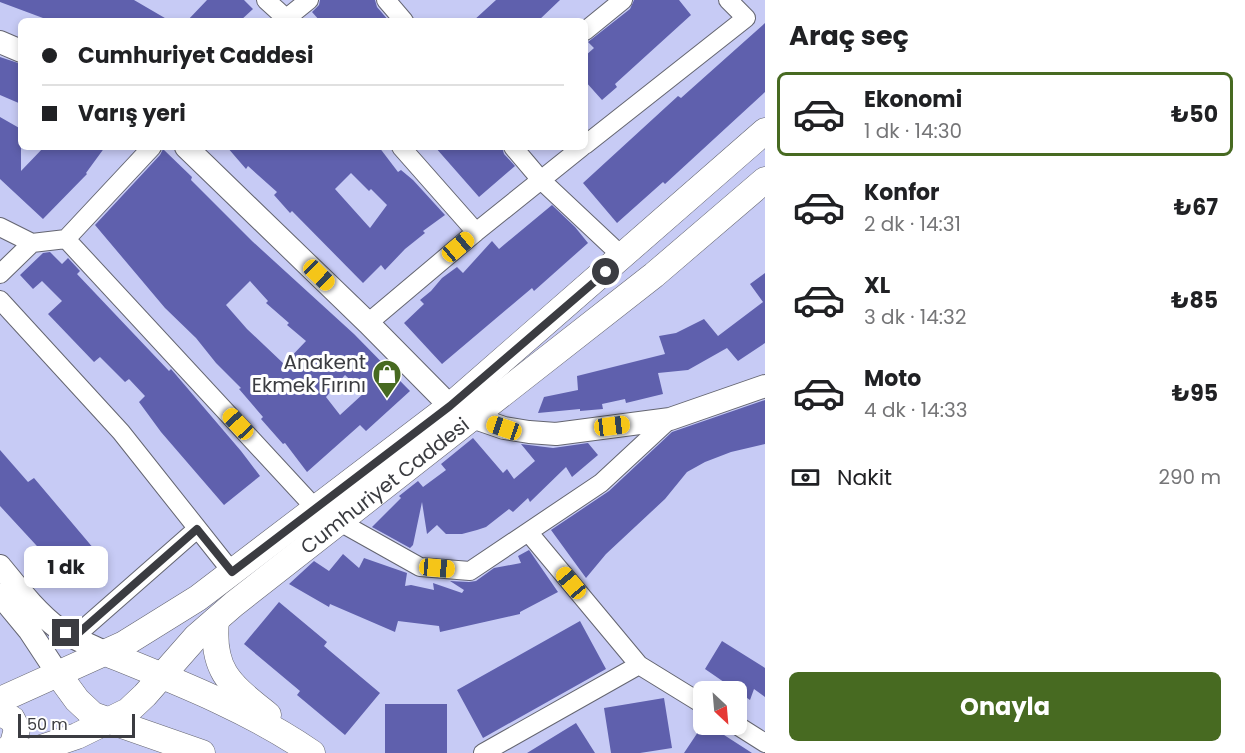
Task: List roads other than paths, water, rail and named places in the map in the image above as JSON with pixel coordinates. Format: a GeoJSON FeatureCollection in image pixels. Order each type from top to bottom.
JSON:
{"type":"FeatureCollection","features":[{"type":"Feature","properties":{"kind":"main road","name":"Cumhuriyet Caddesi"},"geometry":{"type":"LineString","coordinates":[[461,412],[623,257],[765,132]]}},
{"type":"Feature","properties":{"kind":"main road","name":"Cumhuriyet Caddesi"},"geometry":{"type":"LineString","coordinates":[[26,753],[77,736],[110,722],[128,711],[170,668],[196,637],[327,515],[461,412],[654,275],[765,180]]}},
{"type":"Feature","properties":{"kind":"main road","name":"Cumhuriyet Caddesi"},"geometry":{"type":"LineString","coordinates":[[49,678],[136,637],[198,598],[232,572],[327,515]]}},
{"type":"Feature","properties":{"kind":"main road"},"geometry":{"type":"LineString","coordinates":[[216,620],[214,640],[220,668],[224,675],[308,750]]}},
{"type":"Feature","properties":{"kind":"main road"},"geometry":{"type":"LineString","coordinates":[[106,653],[170,668],[184,684],[270,727],[308,750]]}},
{"type":"Feature","properties":{"kind":"main road"},"geometry":{"type":"LineString","coordinates":[[0,700],[49,678],[93,715],[202,753]]}},
{"type":"Feature","properties":{"kind":"main road"},"geometry":{"type":"LineString","coordinates":[[0,713],[12,719],[17,729],[13,744],[4,753]]}},
{"type":"Feature","properties":{"kind":"street"},"geometry":{"type":"LineString","coordinates":[[266,0],[284,18]]}},
{"type":"Feature","properties":{"kind":"street"},"geometry":{"type":"LineString","coordinates":[[288,18],[309,0]]}},
{"type":"Feature","properties":{"kind":"street"},"geometry":{"type":"LineString","coordinates":[[386,0],[402,18]]}},
{"type":"Feature","properties":{"kind":"street"},"geometry":{"type":"LineString","coordinates":[[588,29],[623,0]]}},
{"type":"Feature","properties":{"kind":"street"},"geometry":{"type":"LineString","coordinates":[[588,143],[746,18],[728,0]]}},
{"type":"Feature","properties":{"kind":"street"},"geometry":{"type":"LineString","coordinates":[[0,42],[18,50]]}},
{"type":"Feature","properties":{"kind":"street"},"geometry":{"type":"LineString","coordinates":[[0,227],[32,243],[66,239],[149,150]]}},
{"type":"Feature","properties":{"kind":"street"},"geometry":{"type":"LineString","coordinates":[[189,150],[461,412],[504,428],[556,434],[670,419],[764,385]]}},
{"type":"Feature","properties":{"kind":"street"},"geometry":{"type":"LineString","coordinates":[[403,150],[476,232]]}},
{"type":"Feature","properties":{"kind":"street"},"geometry":{"type":"LineString","coordinates":[[516,150],[541,180],[623,257]]}},
{"type":"Feature","properties":{"kind":"street"},"geometry":{"type":"LineString","coordinates":[[368,323],[476,232],[579,150]]}},
{"type":"Feature","properties":{"kind":"street"},"geometry":{"type":"LineString","coordinates":[[66,239],[327,515],[420,567],[470,571],[601,483],[670,419]]}},
{"type":"Feature","properties":{"kind":"street"},"geometry":{"type":"LineString","coordinates":[[0,274],[32,243]]}},
{"type":"Feature","properties":{"kind":"street"},"geometry":{"type":"LineString","coordinates":[[0,300],[121,432],[232,572]]}},
{"type":"Feature","properties":{"kind":"street"},"geometry":{"type":"LineString","coordinates":[[74,637],[197,529]]}},
{"type":"Feature","properties":{"kind":"street"},"geometry":{"type":"LineString","coordinates":[[529,533],[639,665],[693,698]]}},
{"type":"Feature","properties":{"kind":"street"},"geometry":{"type":"LineString","coordinates":[[0,566],[38,611],[62,630],[106,653]]}},
{"type":"Feature","properties":{"kind":"street"},"geometry":{"type":"LineString","coordinates":[[0,595],[29,630],[49,678]]}},
{"type":"Feature","properties":{"kind":"street"},"geometry":{"type":"LineString","coordinates":[[483,753],[639,665]]}},
{"type":"Feature","properties":{"kind":"street"},"geometry":{"type":"LineString","coordinates":[[747,732],[765,743]]}},
{"type":"Feature","properties":{"kind":"place","name":"Anakent Ekmek Fırını"},"geometry":{"type":"Point","coordinates":[387,400]}}]}
